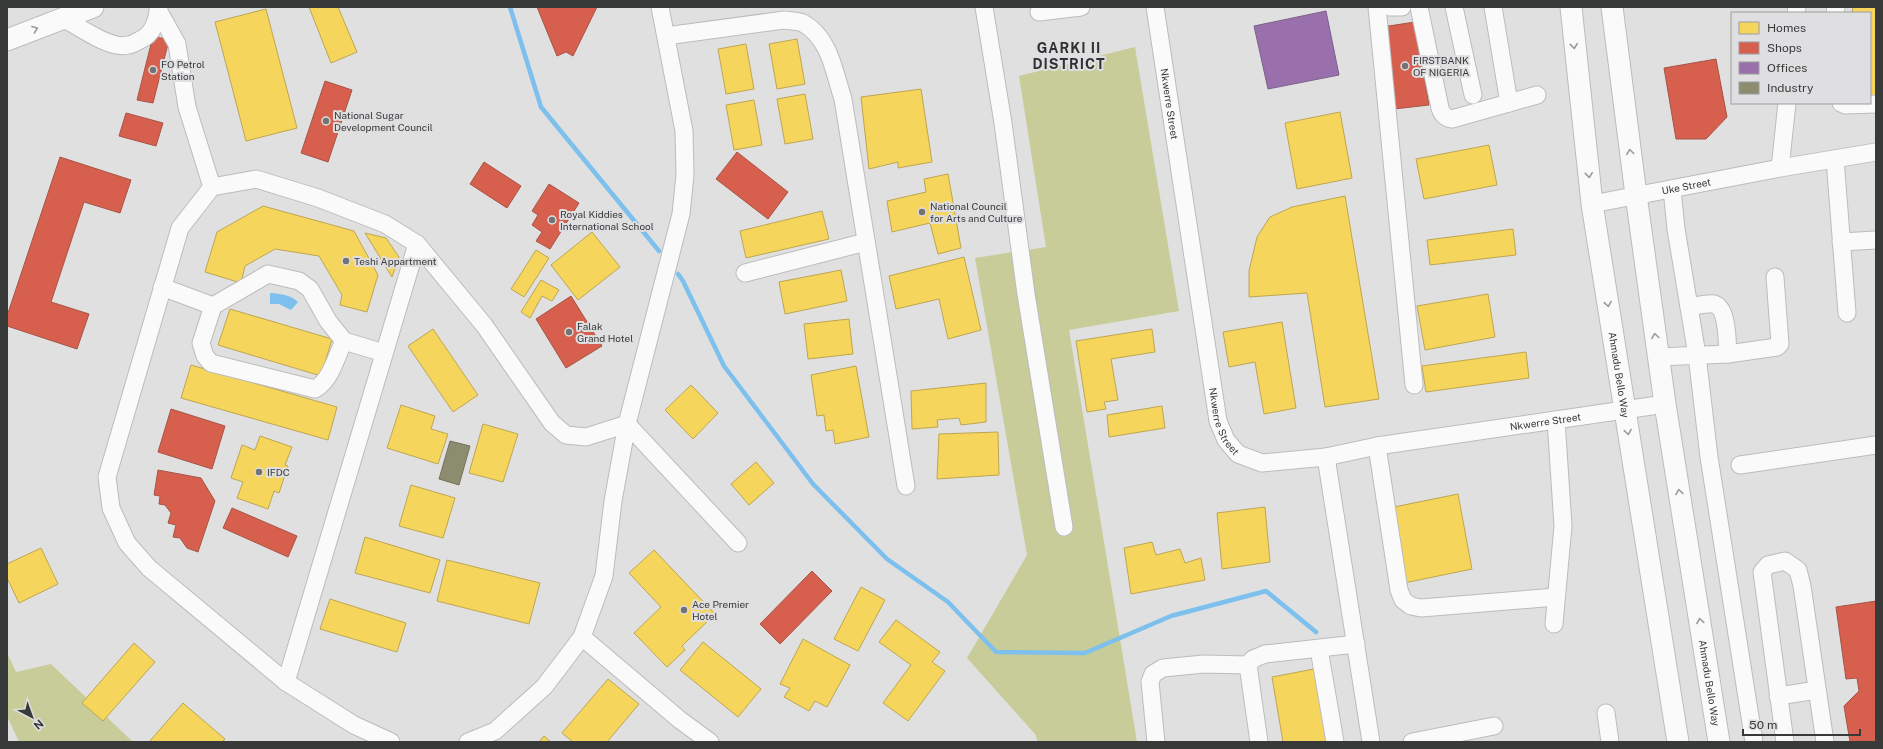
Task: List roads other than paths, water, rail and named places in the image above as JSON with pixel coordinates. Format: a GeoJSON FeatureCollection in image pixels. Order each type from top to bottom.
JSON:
{"type":"FeatureCollection","features":[{"type":"Feature","properties":{"kind":"main road"},"geometry":{"type":"LineString","coordinates":[[7,40],[93,7]]}},
{"type":"Feature","properties":{"kind":"main road","name":"Ahmadu Bello Way"},"geometry":{"type":"LineString","coordinates":[[1571,7],[1592,204],[1678,742]]}},
{"type":"Feature","properties":{"kind":"main road","name":"Ahmadu Bello Way"},"geometry":{"type":"LineString","coordinates":[[1612,7],[1658,357],[1719,742]]}},
{"type":"Feature","properties":{"kind":"street"},"geometry":{"type":"LineString","coordinates":[[468,742],[495,731],[544,687],[582,637],[604,576],[613,500],[627,424],[681,214],[685,175],[684,131],[660,7]]}},
{"type":"Feature","properties":{"kind":"street"},"geometry":{"type":"LineString","coordinates":[[984,7],[1003,122],[1026,294],[1064,527]]}},
{"type":"Feature","properties":{"kind":"street"},"geometry":{"type":"LineString","coordinates":[[1039,12],[1081,7]]}},
{"type":"Feature","properties":{"kind":"street","name":"Nkwerre Street"},"geometry":{"type":"LineString","coordinates":[[1155,7],[1218,421],[1226,440],[1238,454],[1262,463],[1326,456],[1377,446],[1665,404]]}},
{"type":"Feature","properties":{"kind":"street"},"geometry":{"type":"LineString","coordinates":[[1377,7],[1414,385]]}},
{"type":"Feature","properties":{"kind":"street"},"geometry":{"type":"LineString","coordinates":[[1389,7],[1402,7]]}},
{"type":"Feature","properties":{"kind":"street"},"geometry":{"type":"LineString","coordinates":[[1419,7],[1442,114],[1447,119],[1452,120],[1537,95]]}},
{"type":"Feature","properties":{"kind":"street"},"geometry":{"type":"LineString","coordinates":[[1454,7],[1473,95]]}},
{"type":"Feature","properties":{"kind":"street"},"geometry":{"type":"LineString","coordinates":[[1493,7],[1509,103]]}},
{"type":"Feature","properties":{"kind":"street"},"geometry":{"type":"LineString","coordinates":[[63,18],[105,41],[116,45],[128,46],[148,37],[153,29],[159,9]]}},
{"type":"Feature","properties":{"kind":"street"},"geometry":{"type":"LineString","coordinates":[[159,9],[177,44],[187,107],[212,187]]}},
{"type":"Feature","properties":{"kind":"street"},"geometry":{"type":"LineString","coordinates":[[666,36],[784,20],[802,22],[814,31],[825,44],[843,99],[906,486]]}},
{"type":"Feature","properties":{"kind":"street"},"geometry":{"type":"LineString","coordinates":[[1780,168],[1787,104]]}},
{"type":"Feature","properties":{"kind":"street"},"geometry":{"type":"LineString","coordinates":[[1843,104],[1876,104]]}},
{"type":"Feature","properties":{"kind":"street","name":"Uke Street"},"geometry":{"type":"LineString","coordinates":[[1592,204],[1780,168],[1876,152]]}},
{"type":"Feature","properties":{"kind":"street"},"geometry":{"type":"LineString","coordinates":[[1835,159],[1846,313]]}},
{"type":"Feature","properties":{"kind":"street"},"geometry":{"type":"LineString","coordinates":[[392,742],[354,724],[286,682],[149,568],[127,543],[111,508],[108,477],[180,228],[212,187],[256,179],[318,198],[385,224],[417,244],[484,325],[552,423],[566,435],[586,437],[627,424]]}},
{"type":"Feature","properties":{"kind":"street"},"geometry":{"type":"LineString","coordinates":[[1672,189],[1676,229],[1697,355],[1709,456],[1754,742]]}},
{"type":"Feature","properties":{"kind":"street"},"geometry":{"type":"LineString","coordinates":[[1841,242],[1876,240]]}},
{"type":"Feature","properties":{"kind":"street"},"geometry":{"type":"LineString","coordinates":[[745,273],[866,242]]}},
{"type":"Feature","properties":{"kind":"street"},"geometry":{"type":"LineString","coordinates":[[286,682],[417,244]]}},
{"type":"Feature","properties":{"kind":"street"},"geometry":{"type":"LineString","coordinates":[[344,341],[327,378],[315,389],[211,363],[205,356],[201,343],[213,306],[268,274],[299,281],[310,289],[328,321],[344,341],[384,353]]}},
{"type":"Feature","properties":{"kind":"street"},"geometry":{"type":"LineString","coordinates":[[1658,357],[1728,354],[1769,350],[1778,347],[1780,344],[1775,277]]}},
{"type":"Feature","properties":{"kind":"street"},"geometry":{"type":"LineString","coordinates":[[162,287],[213,306]]}},
{"type":"Feature","properties":{"kind":"street"},"geometry":{"type":"LineString","coordinates":[[1689,307],[1715,304],[1722,309],[1728,354]]}},
{"type":"Feature","properties":{"kind":"street"},"geometry":{"type":"LineString","coordinates":[[1554,624],[1563,526],[1556,420]]}},
{"type":"Feature","properties":{"kind":"street"},"geometry":{"type":"LineString","coordinates":[[627,424],[738,543]]}},
{"type":"Feature","properties":{"kind":"street"},"geometry":{"type":"LineString","coordinates":[[1740,464],[1876,445]]}},
{"type":"Feature","properties":{"kind":"street"},"geometry":{"type":"LineString","coordinates":[[1377,446],[1399,590],[1403,600],[1411,606],[1433,608],[1556,597]]}},
{"type":"Feature","properties":{"kind":"street"},"geometry":{"type":"LineString","coordinates":[[1326,456],[1372,742]]}},
{"type":"Feature","properties":{"kind":"street"},"geometry":{"type":"LineString","coordinates":[[1785,742],[1762,572],[1768,564],[1785,560],[1798,570],[1802,586],[1825,742]]}},
{"type":"Feature","properties":{"kind":"street"},"geometry":{"type":"LineString","coordinates":[[582,637],[680,720],[710,742]]}},
{"type":"Feature","properties":{"kind":"street"},"geometry":{"type":"LineString","coordinates":[[1259,742],[1248,665],[1253,659],[1265,654],[1356,644]]}},
{"type":"Feature","properties":{"kind":"street"},"geometry":{"type":"LineString","coordinates":[[1319,649],[1334,742]]}},
{"type":"Feature","properties":{"kind":"street"},"geometry":{"type":"LineString","coordinates":[[1156,742],[1150,682],[1153,674],[1163,668],[1204,664],[1248,665]]}},
{"type":"Feature","properties":{"kind":"street"},"geometry":{"type":"LineString","coordinates":[[1778,696],[1817,690]]}},
{"type":"Feature","properties":{"kind":"street"},"geometry":{"type":"LineString","coordinates":[[1606,713],[1610,742]]}},
{"type":"Feature","properties":{"kind":"street"},"geometry":{"type":"LineString","coordinates":[[1412,742],[1494,726]]}},
{"type":"Feature","properties":{"kind":"water"},"geometry":{"type":"Polygon","coordinates":[[[270,293],[288,296],[298,302],[291,310],[279,304],[270,304],[270,293]]]}},
{"type":"Feature","properties":{"kind":"waterway"},"geometry":{"type":"LineString","coordinates":[[510,7],[541,107],[659,251]]}},
{"type":"Feature","properties":{"kind":"waterway"},"geometry":{"type":"LineString","coordinates":[[678,274],[683,281],[724,366],[813,484],[887,559],[948,602],[996,652],[1085,653],[1171,616],[1266,591],[1316,632]]}},
{"type":"Feature","properties":{"kind":"place","name":"FIRSTBANK OF NIGERIA"},"geometry":{"type":"Point","coordinates":[1405,66]}},
{"type":"Feature","properties":{"kind":"place","name":"FO Petrol Station"},"geometry":{"type":"Point","coordinates":[153,70]}},
{"type":"Feature","properties":{"kind":"place","name":"National Sugar Development Council"},"geometry":{"type":"Point","coordinates":[326,121]}},
{"type":"Feature","properties":{"kind":"place","name":"National Council for Arts and Culture"},"geometry":{"type":"Point","coordinates":[922,212]}},
{"type":"Feature","properties":{"kind":"place","name":"Royal Kiddies International School"},"geometry":{"type":"Point","coordinates":[552,220]}},
{"type":"Feature","properties":{"kind":"place","name":"Teshi Appartment"},"geometry":{"type":"Point","coordinates":[346,261]}},
{"type":"Feature","properties":{"kind":"place","name":"Falak Grand Hotel"},"geometry":{"type":"Point","coordinates":[569,332]}},
{"type":"Feature","properties":{"kind":"place","name":"IFDC"},"geometry":{"type":"Point","coordinates":[259,472]}},
{"type":"Feature","properties":{"kind":"place","name":"Ace Premier Hotel"},"geometry":{"type":"Point","coordinates":[684,610]}},
{"type":"Feature","properties":{"kind":"district","name":"GARKI II DISTRICT"},"geometry":{"type":"Point","coordinates":[1069,56]}}]}
